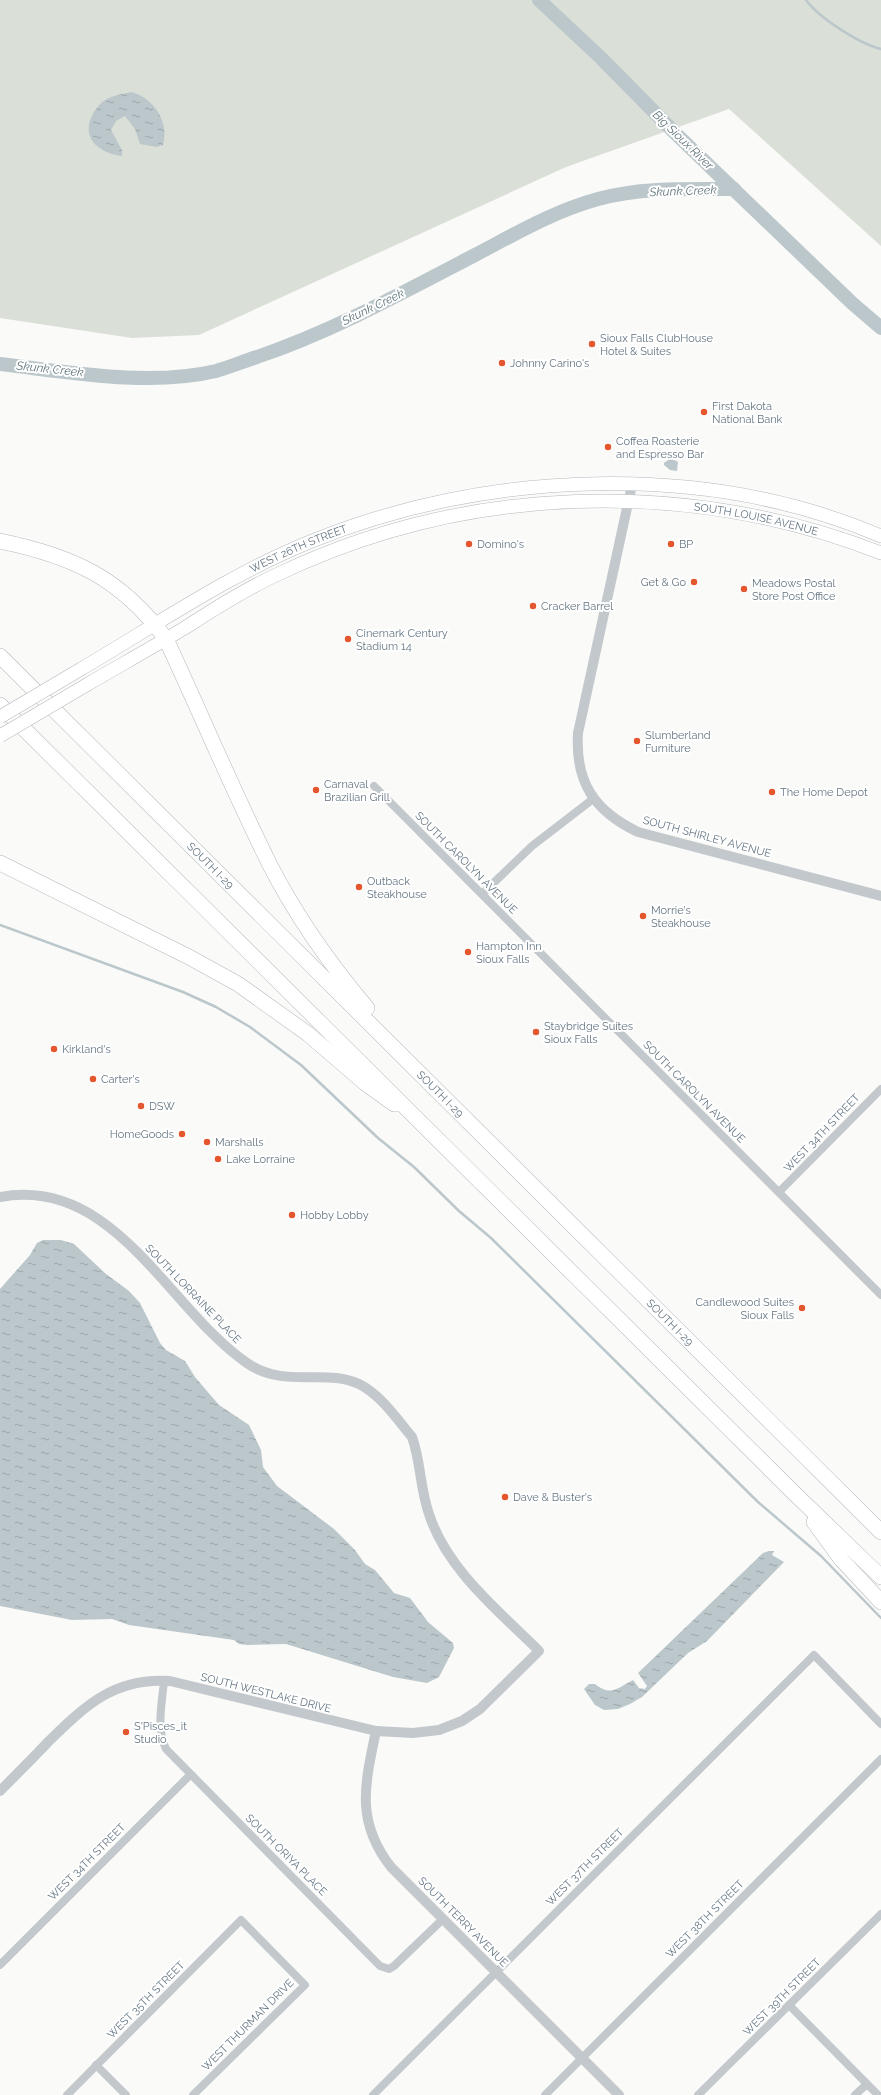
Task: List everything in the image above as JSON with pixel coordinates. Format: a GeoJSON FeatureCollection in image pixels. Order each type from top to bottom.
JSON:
{"type":"FeatureCollection","features":[{"type":"Feature","properties":{"kind":"highway"},"geometry":{"type":"LineString","coordinates":[[0,541],[54,554],[83,566],[117,587],[143,610],[156,625],[166,639],[236,792],[285,891],[340,974],[423,1075]]}},
{"type":"Feature","properties":{"kind":"highway","name":"SOUTH I-29"},"geometry":{"type":"LineString","coordinates":[[0,656],[880,1530]]}},
{"type":"Feature","properties":{"kind":"highway"},"geometry":{"type":"LineString","coordinates":[[0,705],[422,1122],[794,1493],[881,1576]]}},
{"type":"Feature","properties":{"kind":"highway"},"geometry":{"type":"LineString","coordinates":[[0,863],[189,957],[238,984],[308,1034],[375,1092],[422,1122]]}},
{"type":"Feature","properties":{"kind":"highway"},"geometry":{"type":"LineString","coordinates":[[794,1493],[835,1552],[881,1602]]}},
{"type":"Feature","properties":{"kind":"main road","name":"WEST 26TH STREET"},"geometry":{"type":"LineString","coordinates":[[0,717],[265,562],[311,541],[391,514],[451,499],[522,488],[596,484],[632,485]]}},
{"type":"Feature","properties":{"kind":"main road","name":"SOUTH LOUISE AVENUE"},"geometry":{"type":"LineString","coordinates":[[632,485],[671,486],[750,498],[808,511],[881,536]]}},
{"type":"Feature","properties":{"kind":"main road","name":"SOUTH LOUISE AVENUE"},"geometry":{"type":"LineString","coordinates":[[628,500],[689,505],[746,513],[804,527],[881,553]]}},
{"type":"Feature","properties":{"kind":"main road","name":"WEST 26TH STREET"},"geometry":{"type":"LineString","coordinates":[[0,736],[272,576],[323,554],[395,530],[454,515],[524,504],[560,501],[628,500]]}},
{"type":"Feature","properties":{"kind":"street","name":"SOUTH SHIRLEY AVENUE"},"geometry":{"type":"LineString","coordinates":[[632,485],[578,733],[576,749],[580,774],[593,799],[603,810],[623,825],[638,832],[881,896]]}},
{"type":"Feature","properties":{"kind":"street","name":"SOUTH CAROLYN AVENUE"},"geometry":{"type":"LineString","coordinates":[[374,786],[881,1294]]}},
{"type":"Feature","properties":{"kind":"street"},"geometry":{"type":"LineString","coordinates":[[482,894],[532,846],[593,799]]}},
{"type":"Feature","properties":{"kind":"street","name":"WEST 34TH STREET"},"geometry":{"type":"LineString","coordinates":[[779,1192],[881,1089]]}},
{"type":"Feature","properties":{"kind":"street","name":"SOUTH LORRAINE PLACE"},"geometry":{"type":"LineString","coordinates":[[0,1196],[22,1194],[56,1199],[79,1208],[104,1223],[131,1246],[226,1347],[249,1365],[283,1377],[348,1380],[367,1389],[412,1437],[416,1446],[422,1487],[428,1514],[448,1553],[465,1576],[539,1652]]}},
{"type":"Feature","properties":{"kind":"street","name":"SOUTH WESTLAKE DRIVE"},"geometry":{"type":"LineString","coordinates":[[0,1791],[77,1714],[93,1701],[130,1683],[148,1680],[164,1681],[376,1732],[413,1733],[440,1730],[462,1721],[480,1709],[539,1652]]}},
{"type":"Feature","properties":{"kind":"street","name":"WEST 37TH STREET"},"geometry":{"type":"LineString","coordinates":[[372,2095],[814,1654],[881,1724]]}},
{"type":"Feature","properties":{"kind":"street","name":"SOUTH ORIYA PLACE"},"geometry":{"type":"LineString","coordinates":[[164,1681],[160,1728],[162,1740],[172,1756],[383,1967],[389,1969],[394,1966],[443,1919]]}},
{"type":"Feature","properties":{"kind":"street","name":"SOUTH TERRY AVENUE"},"geometry":{"type":"LineString","coordinates":[[376,1732],[365,1781],[365,1801],[369,1825],[384,1858],[391,1867],[619,2095]]}},
{"type":"Feature","properties":{"kind":"street","name":"WEST 38TH STREET"},"geometry":{"type":"LineString","coordinates":[[545,2095],[881,1759]]}},
{"type":"Feature","properties":{"kind":"street","name":"WEST 34TH STREET"},"geometry":{"type":"LineString","coordinates":[[0,1965],[190,1775]]}},
{"type":"Feature","properties":{"kind":"street","name":"WEST 39TH STREET"},"geometry":{"type":"LineString","coordinates":[[698,2095],[881,1914]]}},
{"type":"Feature","properties":{"kind":"street","name":"WEST 35TH STREET"},"geometry":{"type":"LineString","coordinates":[[67,2095],[241,1920]]}},
{"type":"Feature","properties":{"kind":"street","name":"WEST THURMAN DRIVE"},"geometry":{"type":"LineString","coordinates":[[193,2095],[305,1985],[241,1920]]}},
{"type":"Feature","properties":{"kind":"street"},"geometry":{"type":"LineString","coordinates":[[789,2005],[878,2095]]}},
{"type":"Feature","properties":{"kind":"street"},"geometry":{"type":"LineString","coordinates":[[96,2065],[126,2095]]}},
{"type":"Feature","properties":{"kind":"street"},"geometry":{"type":"LineString","coordinates":[[855,2095],[867,2084]]}},
{"type":"Feature","properties":{"kind":"shaded area"},"geometry":{"type":"Polygon","coordinates":[[[0,0],[881,0],[881,246],[729,109],[566,167],[199,335],[132,338],[0,318],[0,0]]]}},
{"type":"Feature","properties":{"kind":"water"},"geometry":{"type":"Polygon","coordinates":[[[131,92],[146,99],[153,105],[162,119],[165,136],[163,145],[157,147],[140,144],[135,129],[125,116],[116,121],[111,130],[122,150],[122,156],[105,151],[93,142],[89,129],[90,121],[95,110],[107,99],[131,92]]]}},
{"type":"Feature","properties":{"kind":"water"},"geometry":{"type":"Polygon","coordinates":[[[671,458],[678,462],[677,471],[670,470],[664,465],[664,463],[671,458]]]}},
{"type":"Feature","properties":{"kind":"water"},"geometry":{"type":"Polygon","coordinates":[[[43,1240],[61,1240],[74,1244],[106,1274],[129,1291],[140,1303],[160,1343],[166,1350],[185,1361],[195,1377],[219,1405],[249,1425],[261,1450],[263,1467],[277,1486],[334,1529],[355,1550],[365,1564],[375,1570],[394,1593],[410,1598],[428,1622],[453,1643],[454,1648],[439,1677],[427,1683],[393,1677],[286,1644],[239,1644],[234,1640],[129,1625],[112,1619],[72,1620],[0,1606],[0,1289],[30,1255],[37,1243],[43,1240]]]}},
{"type":"Feature","properties":{"kind":"water"},"geometry":{"type":"Polygon","coordinates":[[[774,1551],[772,1555],[784,1562],[707,1641],[688,1653],[642,1697],[630,1704],[618,1709],[604,1710],[595,1705],[584,1689],[589,1684],[595,1684],[610,1691],[633,1680],[639,1688],[645,1689],[647,1686],[638,1673],[763,1553],[774,1551]]]}},
{"type":"Feature","properties":{"kind":"waterway","name":"Big Sioux River"},"geometry":{"type":"LineString","coordinates":[[539,0],[601,58],[674,132],[852,303],[881,328]]}},
{"type":"Feature","properties":{"kind":"waterway"},"geometry":{"type":"LineString","coordinates":[[806,0],[820,15],[840,29],[862,42],[881,49]]}},
{"type":"Feature","properties":{"kind":"waterway","name":"Skunk Creek"},"geometry":{"type":"LineString","coordinates":[[0,364],[81,374],[136,378],[190,376],[216,371],[285,347],[341,323],[395,297],[550,216],[582,204],[631,192],[683,189],[734,189]]}},
{"type":"Feature","properties":{"kind":"waterway"},"geometry":{"type":"LineString","coordinates":[[0,925],[183,992],[216,1007],[250,1027],[301,1065],[378,1138],[414,1167],[459,1211],[491,1238],[758,1502],[821,1556],[881,1618]]}},
{"type":"Feature","properties":{"kind":"place","name":"Sioux Falls ClubHouse Hotel & Suites"},"geometry":{"type":"Point","coordinates":[592,344]}},
{"type":"Feature","properties":{"kind":"place","name":"Johnny Carino's"},"geometry":{"type":"Point","coordinates":[502,363]}},
{"type":"Feature","properties":{"kind":"place","name":"First Dakota National Bank"},"geometry":{"type":"Point","coordinates":[704,412]}},
{"type":"Feature","properties":{"kind":"place","name":"Coffea Roasterie and Espresso Bar"},"geometry":{"type":"Point","coordinates":[608,447]}},
{"type":"Feature","properties":{"kind":"place","name":"Domino's"},"geometry":{"type":"Point","coordinates":[469,544]}},
{"type":"Feature","properties":{"kind":"place","name":"BP"},"geometry":{"type":"Point","coordinates":[671,544]}},
{"type":"Feature","properties":{"kind":"place","name":"Get & Go"},"geometry":{"type":"Point","coordinates":[694,582]}},
{"type":"Feature","properties":{"kind":"place","name":"Meadows Postal Store Post Office"},"geometry":{"type":"Point","coordinates":[744,589]}},
{"type":"Feature","properties":{"kind":"place","name":"Cracker Barrel"},"geometry":{"type":"Point","coordinates":[533,606]}},
{"type":"Feature","properties":{"kind":"place","name":"Cinemark Century Stadium 14"},"geometry":{"type":"Point","coordinates":[348,639]}},
{"type":"Feature","properties":{"kind":"place","name":"Slumberland Furniture"},"geometry":{"type":"Point","coordinates":[637,741]}},
{"type":"Feature","properties":{"kind":"place","name":"Carnaval Brazilian Grill"},"geometry":{"type":"Point","coordinates":[316,790]}},
{"type":"Feature","properties":{"kind":"place","name":"The Home Depot"},"geometry":{"type":"Point","coordinates":[772,792]}},
{"type":"Feature","properties":{"kind":"place","name":"Outback Steakhouse"},"geometry":{"type":"Point","coordinates":[359,887]}},
{"type":"Feature","properties":{"kind":"place","name":"Morrie's Steakhouse"},"geometry":{"type":"Point","coordinates":[643,916]}},
{"type":"Feature","properties":{"kind":"place","name":"Hampton Inn Sioux Falls"},"geometry":{"type":"Point","coordinates":[468,952]}},
{"type":"Feature","properties":{"kind":"place","name":"Staybridge Suites Sioux Falls"},"geometry":{"type":"Point","coordinates":[536,1032]}},
{"type":"Feature","properties":{"kind":"place","name":"Kirkland's"},"geometry":{"type":"Point","coordinates":[54,1049]}},
{"type":"Feature","properties":{"kind":"place","name":"Carter's"},"geometry":{"type":"Point","coordinates":[93,1079]}},
{"type":"Feature","properties":{"kind":"place","name":"DSW"},"geometry":{"type":"Point","coordinates":[141,1106]}},
{"type":"Feature","properties":{"kind":"place","name":"HomeGoods"},"geometry":{"type":"Point","coordinates":[182,1134]}},
{"type":"Feature","properties":{"kind":"place","name":"Marshalls"},"geometry":{"type":"Point","coordinates":[207,1142]}},
{"type":"Feature","properties":{"kind":"place","name":"Lake Lorraine"},"geometry":{"type":"Point","coordinates":[218,1159]}},
{"type":"Feature","properties":{"kind":"place","name":"Hobby Lobby"},"geometry":{"type":"Point","coordinates":[292,1215]}},
{"type":"Feature","properties":{"kind":"place","name":"Candlewood Suites Sioux Falls"},"geometry":{"type":"Point","coordinates":[802,1308]}},
{"type":"Feature","properties":{"kind":"place","name":"Dave & Buster's"},"geometry":{"type":"Point","coordinates":[505,1497]}},
{"type":"Feature","properties":{"kind":"place","name":"S'Pisces_it Studio"},"geometry":{"type":"Point","coordinates":[126,1732]}}]}
